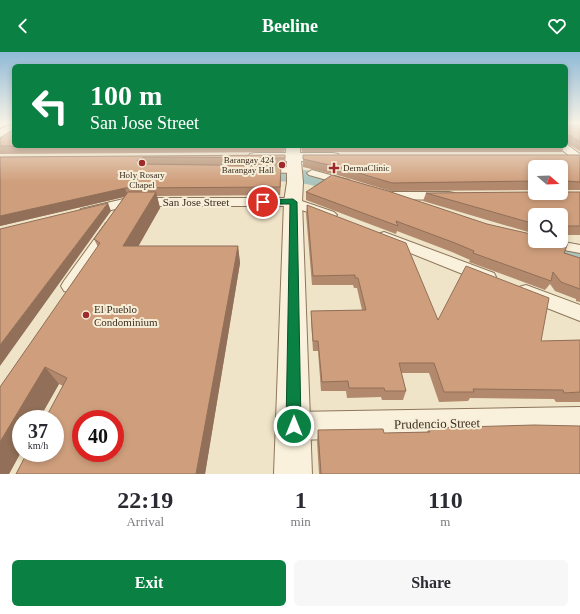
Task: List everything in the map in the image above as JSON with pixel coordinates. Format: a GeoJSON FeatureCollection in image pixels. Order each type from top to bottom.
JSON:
{"type":"FeatureCollection","features":[{"type":"Feature","properties":{"kind":"street"},"geometry":{"type":"LineString","coordinates":[[558,151],[579,157]]}},
{"type":"Feature","properties":{"kind":"street"},"geometry":{"type":"LineString","coordinates":[[244,157],[356,186]]}},
{"type":"Feature","properties":{"kind":"street"},"geometry":{"type":"LineString","coordinates":[[255,170],[297,171],[349,157]]}},
{"type":"Feature","properties":{"kind":"street"},"geometry":{"type":"LineString","coordinates":[[293,474],[297,171]]}},
{"type":"Feature","properties":{"kind":"street","name":"San Jose Street"},"geometry":{"type":"LineString","coordinates":[[75,215],[128,202],[297,171],[345,222]]}},
{"type":"Feature","properties":{"kind":"street"},"geometry":{"type":"LineString","coordinates":[[378,192],[428,208]]}},
{"type":"Feature","properties":{"kind":"street"},"geometry":{"type":"LineString","coordinates":[[393,196],[463,196]]}},
{"type":"Feature","properties":{"kind":"street"},"geometry":{"type":"LineString","coordinates":[[62,299],[128,202]]}},
{"type":"Feature","properties":{"kind":"street"},"geometry":{"type":"LineString","coordinates":[[367,230],[580,313]]}},
{"type":"Feature","properties":{"kind":"street"},"geometry":{"type":"LineString","coordinates":[[568,247],[580,249]]}},
{"type":"Feature","properties":{"kind":"street","name":"Prudencio Street"},"geometry":{"type":"LineString","coordinates":[[294,426],[580,420]]}},
{"type":"Feature","properties":{"kind":"building"},"geometry":{"type":"Polygon","coordinates":[[[0,143],[12,143],[12,146],[0,146],[0,143]]]}},
{"type":"Feature","properties":{"kind":"building"},"geometry":{"type":"Polygon","coordinates":[[[285,155],[285,158],[144,157],[137,161],[140,164],[281,166],[280,187],[125,188],[0,216],[0,157],[285,155]]]}},
{"type":"Feature","properties":{"kind":"building"},"geometry":{"type":"Polygon","coordinates":[[[303,155],[580,155],[580,182],[568,181],[568,160],[528,160],[528,181],[392,183],[342,168],[303,159],[303,155]]]}},
{"type":"Feature","properties":{"kind":"building"},"geometry":{"type":"Polygon","coordinates":[[[332,175],[388,191],[487,224],[528,233],[528,248],[566,248],[564,253],[580,258],[580,289],[561,282],[553,272],[551,281],[473,253],[474,251],[455,243],[396,221],[398,226],[306,192],[332,175]]]}},
{"type":"Feature","properties":{"kind":"building"},"geometry":{"type":"Polygon","coordinates":[[[128,192],[156,192],[123,246],[238,246],[196,474],[16,474],[22,462],[64,462],[64,410],[50,410],[67,378],[45,367],[19,410],[12,410],[12,422],[0,442],[0,387],[100,243],[94,239],[128,192]]]}},
{"type":"Feature","properties":{"kind":"building"},"geometry":{"type":"Polygon","coordinates":[[[528,192],[528,200],[568,200],[568,192],[580,192],[580,226],[568,226],[568,208],[528,208],[528,222],[426,193],[528,192]]]}},
{"type":"Feature","properties":{"kind":"building"},"geometry":{"type":"Polygon","coordinates":[[[108,203],[0,345],[0,229],[108,203]]]}},
{"type":"Feature","properties":{"kind":"building"},"geometry":{"type":"Polygon","coordinates":[[[307,205],[406,243],[438,320],[466,266],[549,298],[541,341],[580,340],[580,392],[564,393],[563,390],[473,389],[474,392],[444,392],[434,363],[399,363],[406,391],[385,391],[384,388],[349,388],[348,381],[322,382],[318,341],[313,341],[311,311],[366,310],[358,278],[355,278],[355,275],[313,276],[307,205]]]}},
{"type":"Feature","properties":{"kind":"building"},"geometry":{"type":"Polygon","coordinates":[[[534,425],[580,426],[580,474],[321,474],[318,430],[383,429],[384,433],[430,432],[429,428],[534,425]]]}},
{"type":"Feature","properties":{"kind":"waterway"},"geometry":{"type":"LineString","coordinates":[[234,172],[285,174],[318,179],[368,195]]}},
{"type":"Feature","properties":{"kind":"waterway"},"geometry":{"type":"LineString","coordinates":[[520,242],[580,256]]}},
{"type":"Feature","properties":{"kind":"place","name":"Holy Rosary Chapel"},"geometry":{"type":"Point","coordinates":[142,163]}},
{"type":"Feature","properties":{"kind":"place","name":"Barangay 424 Barangay Hall"},"geometry":{"type":"Point","coordinates":[282,165]}},
{"type":"Feature","properties":{"kind":"place","name":"DermaClinic"},"geometry":{"type":"Point","coordinates":[334,168]}},
{"type":"Feature","properties":{"kind":"place","name":"El Pueblo Condominium"},"geometry":{"type":"Point","coordinates":[86,315]}},
{"type":"Feature","properties":{"kind":"route"},"geometry":{"type":"LineString","coordinates":[[263,202],[293,202],[294,426]]}}]}
